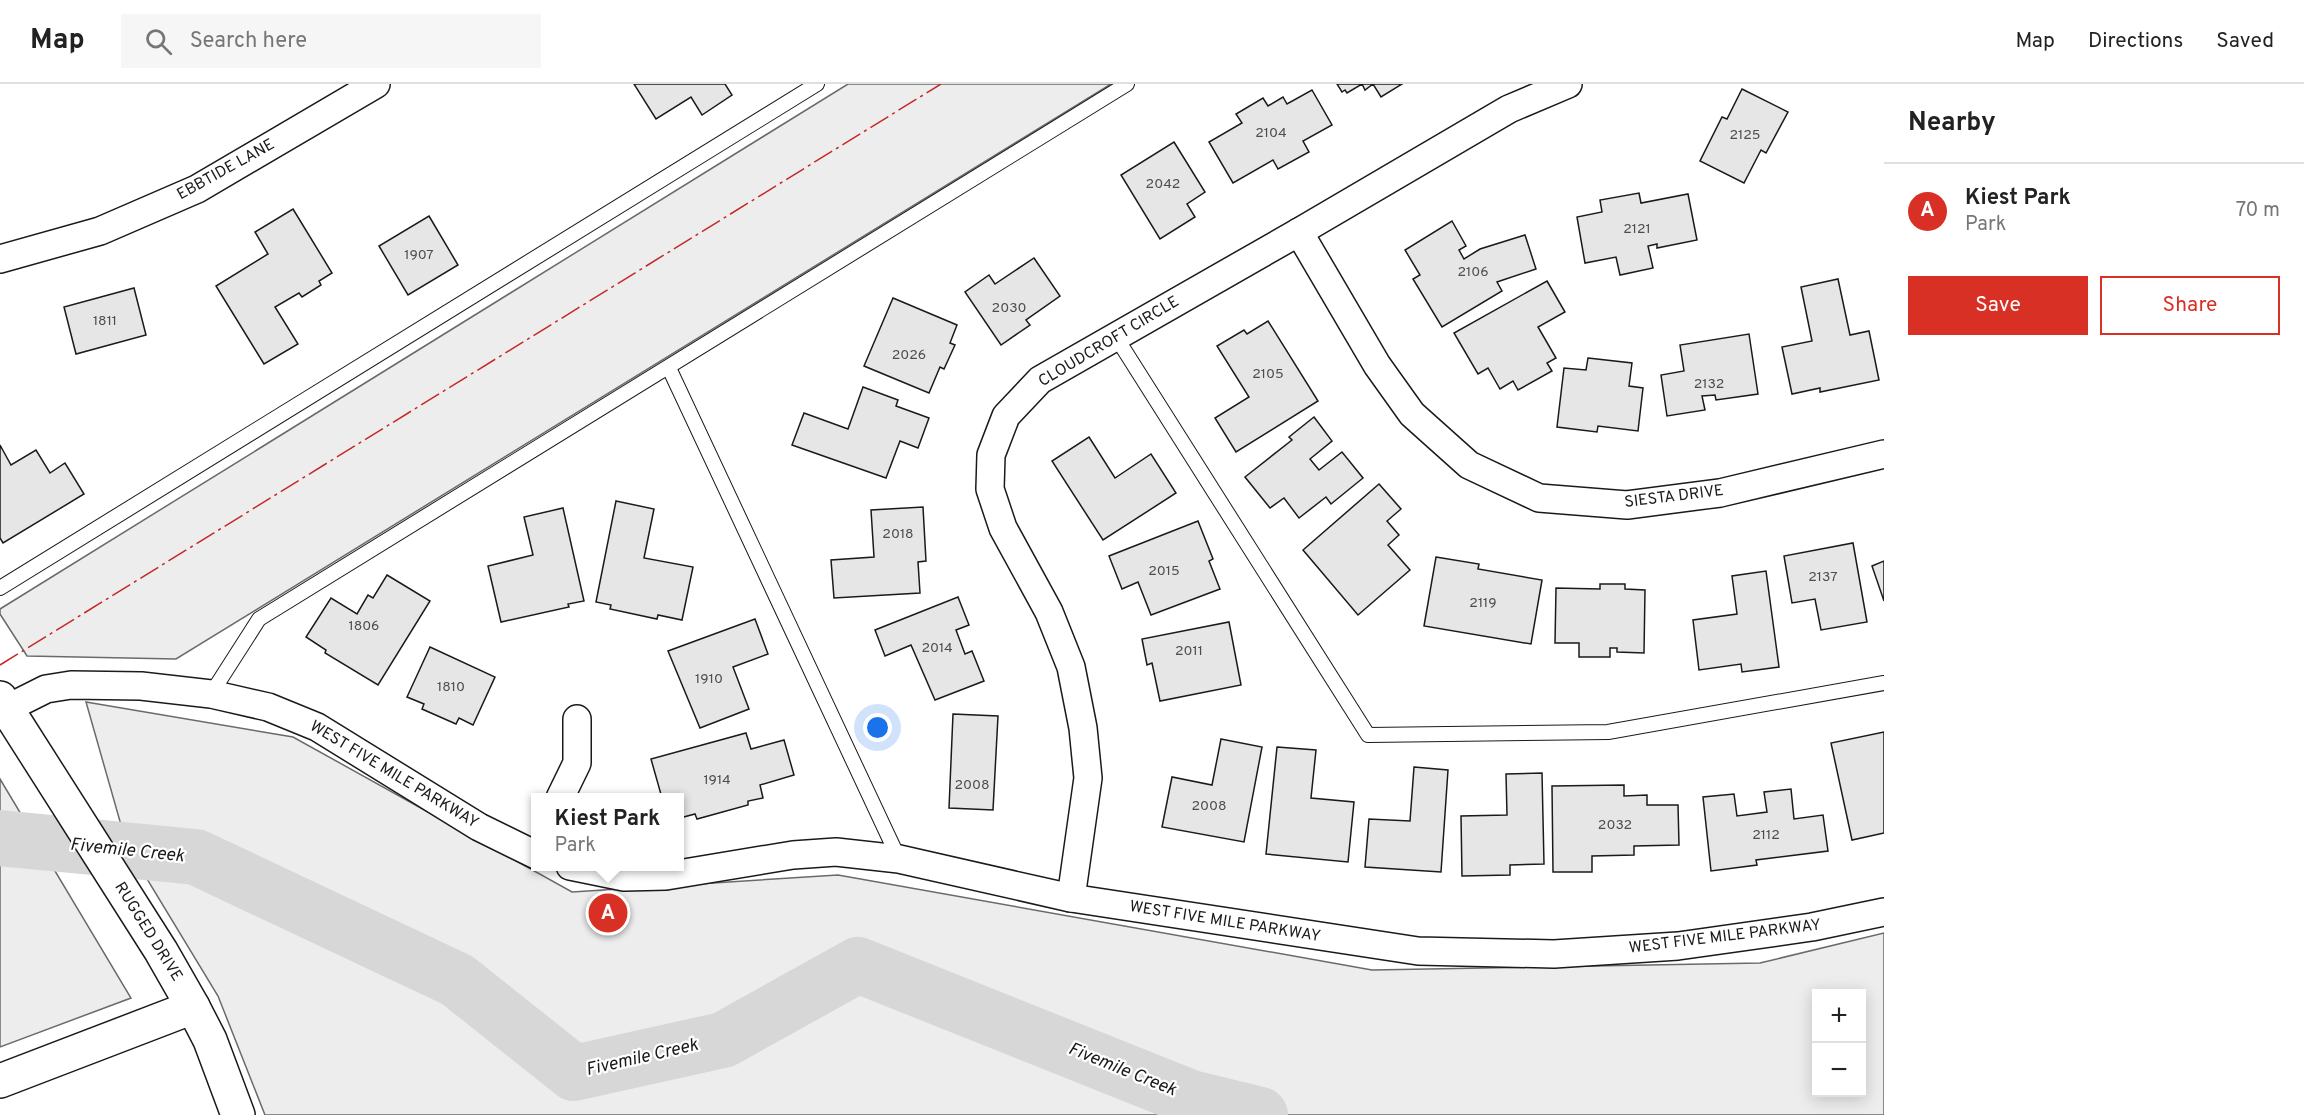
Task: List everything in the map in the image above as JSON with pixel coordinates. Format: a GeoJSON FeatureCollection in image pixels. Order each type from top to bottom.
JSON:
{"type":"FeatureCollection","features":[{"type":"Feature","properties":{"kind":"street","name":"EBBTIDE LANE"},"geometry":{"type":"LineString","coordinates":[[0,259],[100,231],[197,189],[376,84]]}},
{"type":"Feature","properties":{"kind":"street","name":"CLOUDCROFT CIRCLE"},"geometry":{"type":"LineString","coordinates":[[1071,898],[1088,778],[1083,728],[1071,667],[1049,612],[1003,528],[990,489],[991,455],[1006,416],[1040,380],[1509,109],[1568,84]]}},
{"type":"Feature","properties":{"kind":"street","name":"SIESTA DRIVE"},"geometry":{"type":"LineString","coordinates":[[1299,232],[1377,365],[1412,414],[1469,465],[1539,498],[1627,505],[1720,493],[1884,454]]}},
{"type":"Feature","properties":{"kind":"street","name":"WEST FIVE MILE PARKWAY"},"geometry":{"type":"LineString","coordinates":[[3,703],[46,689],[71,685],[141,686],[211,693],[268,706],[316,727],[480,827],[531,851]]}},
{"type":"Feature","properties":{"kind":"street","name":"RUGGED DRIVE"},"geometry":{"type":"LineString","coordinates":[[3,703],[161,951],[193,1007],[210,1040],[238,1115]]}},
{"type":"Feature","properties":{"kind":"street"},"geometry":{"type":"LineString","coordinates":[[562,793],[577,763],[577,719]]}},
{"type":"Feature","properties":{"kind":"street","name":"WEST FIVE MILE PARKWAY"},"geometry":{"type":"LineString","coordinates":[[592,871],[624,877],[707,871],[793,855],[836,852],[899,859],[1071,898],[1418,951],[1554,954],[1678,946],[1812,927],[1884,912]]}},
{"type":"Feature","properties":{"kind":"street"},"geometry":{"type":"LineString","coordinates":[[0,1081],[193,1007]]}},
{"type":"Feature","properties":{"kind":"lane"},"geometry":{"type":"LineString","coordinates":[[0,588],[817,84]]}},
{"type":"Feature","properties":{"kind":"lane"},"geometry":{"type":"LineString","coordinates":[[211,693],[259,619],[1127,84]]}},
{"type":"Feature","properties":{"kind":"lane"},"geometry":{"type":"LineString","coordinates":[[1116,337],[1368,735],[1608,732],[1884,683]]}},
{"type":"Feature","properties":{"kind":"lane"},"geometry":{"type":"LineString","coordinates":[[669,368],[899,859]]}},
{"type":"Feature","properties":{"kind":"shaded area"},"geometry":{"type":"Polygon","coordinates":[[[848,84],[1111,84],[176,659],[27,656],[0,614],[0,609],[848,84]]]}},
{"type":"Feature","properties":{"kind":"shaded area"},"geometry":{"type":"Polygon","coordinates":[[[86,702],[293,737],[572,892],[838,875],[1372,970],[1760,963],[1884,933],[1884,1115],[265,1115],[218,996],[127,846],[86,702]]]}},
{"type":"Feature","properties":{"kind":"shaded area"},"geometry":{"type":"Polygon","coordinates":[[[0,779],[131,998],[0,1047],[0,779]]]}},
{"type":"Feature","properties":{"kind":"building"},"geometry":{"type":"Polygon","coordinates":[[[634,84],[725,84],[732,95],[702,115],[691,97],[656,119],[634,84]]]}},
{"type":"Feature","properties":{"kind":"building"},"geometry":{"type":"Polygon","coordinates":[[[1337,84],[1362,84],[1347,93],[1345,90],[1342,92],[1337,84]]]}},
{"type":"Feature","properties":{"kind":"building"},"geometry":{"type":"Polygon","coordinates":[[[1362,84],[1373,84],[1365,90],[1362,84]]]}},
{"type":"Feature","properties":{"kind":"building"},"geometry":{"type":"Polygon","coordinates":[[[1373,84],[1402,84],[1381,97],[1373,84]]]}},
{"type":"Feature","properties":{"kind":"building"},"geometry":{"type":"Polygon","coordinates":[[[1742,89],[1788,112],[1766,153],[1761,150],[1744,183],[1700,161],[1722,117],[1727,119],[1742,89]]]}},
{"type":"Feature","properties":{"kind":"building"},"geometry":{"type":"Polygon","coordinates":[[[1312,90],[1332,125],[1303,141],[1309,152],[1278,169],[1273,160],[1233,183],[1209,142],[1242,123],[1236,114],[1263,98],[1268,106],[1283,97],[1287,104],[1312,90]]]}},
{"type":"Feature","properties":{"kind":"building"},"geometry":{"type":"Polygon","coordinates":[[[1174,142],[1205,192],[1187,204],[1195,217],[1160,239],[1121,175],[1174,142]]]}},
{"type":"Feature","properties":{"kind":"building"},"geometry":{"type":"Polygon","coordinates":[[[1639,193],[1641,203],[1688,194],[1697,240],[1657,248],[1657,244],[1648,246],[1653,268],[1620,275],[1616,257],[1585,263],[1577,217],[1602,212],[1600,200],[1639,193]]]}},
{"type":"Feature","properties":{"kind":"building"},"geometry":{"type":"Polygon","coordinates":[[[293,209],[332,273],[319,281],[321,285],[302,297],[299,293],[275,307],[298,344],[264,364],[216,286],[268,254],[255,232],[293,209]]]}},
{"type":"Feature","properties":{"kind":"building"},"geometry":{"type":"Polygon","coordinates":[[[429,216],[458,265],[408,295],[379,246],[429,216]]]}},
{"type":"Feature","properties":{"kind":"building"},"geometry":{"type":"Polygon","coordinates":[[[1452,221],[1466,246],[1459,250],[1464,259],[1480,249],[1525,235],[1536,269],[1497,282],[1502,291],[1442,327],[1413,279],[1420,275],[1405,250],[1452,221]]]}},
{"type":"Feature","properties":{"kind":"building"},"geometry":{"type":"Polygon","coordinates":[[[1034,258],[1060,296],[1026,320],[1030,325],[1001,345],[965,292],[989,275],[995,284],[1034,258]]]}},
{"type":"Feature","properties":{"kind":"building"},"geometry":{"type":"Polygon","coordinates":[[[1838,279],[1850,335],[1869,331],[1879,380],[1820,392],[1820,388],[1792,394],[1782,347],[1812,341],[1801,287],[1838,279]]]}},
{"type":"Feature","properties":{"kind":"building"},"geometry":{"type":"Polygon","coordinates":[[[1547,281],[1565,312],[1538,327],[1556,358],[1547,363],[1552,371],[1518,390],[1513,381],[1500,389],[1488,368],[1478,374],[1454,333],[1547,281]]]}},
{"type":"Feature","properties":{"kind":"building"},"geometry":{"type":"Polygon","coordinates":[[[134,288],[146,335],[76,354],[64,307],[134,288]]]}},
{"type":"Feature","properties":{"kind":"building"},"geometry":{"type":"Polygon","coordinates":[[[893,298],[957,325],[950,343],[955,345],[944,369],[940,367],[929,393],[864,366],[893,298]]]}},
{"type":"Feature","properties":{"kind":"building"},"geometry":{"type":"Polygon","coordinates":[[[1268,321],[1318,401],[1236,452],[1215,418],[1249,397],[1217,346],[1244,330],[1247,334],[1268,321]]]}},
{"type":"Feature","properties":{"kind":"building"},"geometry":{"type":"Polygon","coordinates":[[[1749,334],[1758,394],[1716,400],[1715,395],[1702,396],[1705,410],[1667,416],[1661,375],[1684,371],[1680,345],[1749,334]]]}},
{"type":"Feature","properties":{"kind":"building"},"geometry":{"type":"Polygon","coordinates":[[[1588,358],[1632,363],[1629,386],[1643,388],[1638,431],[1598,426],[1597,432],[1557,427],[1564,368],[1586,370],[1588,358]]]}},
{"type":"Feature","properties":{"kind":"building"},"geometry":{"type":"Polygon","coordinates":[[[863,387],[898,400],[896,406],[929,418],[918,448],[900,441],[886,478],[792,445],[804,413],[848,429],[863,387]]]}},
{"type":"Feature","properties":{"kind":"building"},"geometry":{"type":"Polygon","coordinates":[[[1314,417],[1332,441],[1310,459],[1319,470],[1342,452],[1363,478],[1331,504],[1326,497],[1299,518],[1284,498],[1270,508],[1245,477],[1292,440],[1289,437],[1314,417]]]}},
{"type":"Feature","properties":{"kind":"building"},"geometry":{"type":"Polygon","coordinates":[[[1089,437],[1115,478],[1151,454],[1176,493],[1103,540],[1052,461],[1089,437]]]}},
{"type":"Feature","properties":{"kind":"building"},"geometry":{"type":"Polygon","coordinates":[[[0,445],[11,465],[36,450],[50,473],[65,463],[84,494],[3,543],[0,538],[0,445]]]}},
{"type":"Feature","properties":{"kind":"building"},"geometry":{"type":"Polygon","coordinates":[[[1379,484],[1401,509],[1387,521],[1399,535],[1388,545],[1410,570],[1358,615],[1303,550],[1379,484]]]}},
{"type":"Feature","properties":{"kind":"building"},"geometry":{"type":"Polygon","coordinates":[[[616,501],[654,509],[644,558],[693,567],[682,620],[658,615],[657,619],[610,609],[611,605],[596,602],[616,501]]]}},
{"type":"Feature","properties":{"kind":"building"},"geometry":{"type":"Polygon","coordinates":[[[923,507],[926,561],[918,562],[920,593],[834,598],[831,560],[874,557],[871,510],[923,507]]]}},
{"type":"Feature","properties":{"kind":"building"},"geometry":{"type":"Polygon","coordinates":[[[563,508],[584,601],[568,604],[569,607],[501,622],[488,566],[533,555],[524,517],[563,508]]]}},
{"type":"Feature","properties":{"kind":"building"},"geometry":{"type":"Polygon","coordinates":[[[1198,521],[1213,559],[1209,561],[1220,589],[1151,615],[1138,582],[1122,589],[1109,556],[1198,521]]]}},
{"type":"Feature","properties":{"kind":"building"},"geometry":{"type":"Polygon","coordinates":[[[1853,543],[1867,622],[1821,630],[1815,599],[1792,603],[1784,556],[1853,543]]]}},
{"type":"Feature","properties":{"kind":"building"},"geometry":{"type":"Polygon","coordinates":[[[1436,557],[1479,564],[1478,569],[1542,580],[1531,644],[1424,626],[1436,557]]]}},
{"type":"Feature","properties":{"kind":"building"},"geometry":{"type":"Polygon","coordinates":[[[1884,561],[1884,601],[1872,566],[1884,561]]]}},
{"type":"Feature","properties":{"kind":"building"},"geometry":{"type":"Polygon","coordinates":[[[1766,571],[1779,667],[1742,672],[1741,664],[1699,670],[1693,620],[1737,614],[1732,576],[1766,571]]]}},
{"type":"Feature","properties":{"kind":"building"},"geometry":{"type":"Polygon","coordinates":[[[387,575],[430,601],[378,685],[325,653],[326,650],[306,637],[331,598],[357,614],[368,595],[373,598],[387,575]]]}},
{"type":"Feature","properties":{"kind":"building"},"geometry":{"type":"Polygon","coordinates":[[[1600,584],[1625,584],[1625,589],[1645,590],[1644,653],[1617,652],[1617,648],[1610,648],[1610,657],[1579,657],[1579,643],[1555,643],[1556,588],[1600,589],[1600,584]]]}},
{"type":"Feature","properties":{"kind":"building"},"geometry":{"type":"Polygon","coordinates":[[[958,597],[969,625],[956,630],[965,654],[972,651],[984,681],[935,700],[911,645],[885,656],[875,630],[958,597]]]}},
{"type":"Feature","properties":{"kind":"building"},"geometry":{"type":"Polygon","coordinates":[[[755,619],[768,654],[733,667],[749,709],[700,728],[668,651],[755,619]]]}},
{"type":"Feature","properties":{"kind":"building"},"geometry":{"type":"Polygon","coordinates":[[[1229,622],[1241,685],[1160,701],[1152,663],[1147,665],[1142,639],[1229,622]]]}},
{"type":"Feature","properties":{"kind":"building"},"geometry":{"type":"Polygon","coordinates":[[[430,647],[495,677],[473,725],[459,718],[456,724],[422,709],[424,704],[407,697],[430,647]]]}},
{"type":"Feature","properties":{"kind":"building"},"geometry":{"type":"Polygon","coordinates":[[[953,714],[998,716],[993,810],[949,808],[953,714]]]}},
{"type":"Feature","properties":{"kind":"building"},"geometry":{"type":"Polygon","coordinates":[[[1884,732],[1884,833],[1852,840],[1831,743],[1884,732]]]}},
{"type":"Feature","properties":{"kind":"building"},"geometry":{"type":"Polygon","coordinates":[[[746,733],[751,749],[784,740],[794,775],[760,785],[763,798],[748,801],[748,805],[697,819],[695,814],[684,817],[684,793],[661,793],[651,759],[746,733]]]}},
{"type":"Feature","properties":{"kind":"building"},"geometry":{"type":"Polygon","coordinates":[[[1221,739],[1262,747],[1244,842],[1162,827],[1172,777],[1212,785],[1221,739]]]}},
{"type":"Feature","properties":{"kind":"building"},"geometry":{"type":"Polygon","coordinates":[[[1277,747],[1316,750],[1311,798],[1354,802],[1348,862],[1266,854],[1277,747]]]}},
{"type":"Feature","properties":{"kind":"building"},"geometry":{"type":"Polygon","coordinates":[[[1414,767],[1448,770],[1441,872],[1365,867],[1369,819],[1410,821],[1414,767]]]}},
{"type":"Feature","properties":{"kind":"building"},"geometry":{"type":"Polygon","coordinates":[[[1542,773],[1544,864],[1510,865],[1510,875],[1462,876],[1461,816],[1507,815],[1506,774],[1542,773]]]}},
{"type":"Feature","properties":{"kind":"building"},"geometry":{"type":"Polygon","coordinates":[[[1624,785],[1624,796],[1647,795],[1647,805],[1678,805],[1679,845],[1634,846],[1634,855],[1592,856],[1592,872],[1553,872],[1552,786],[1624,785]]]}},
{"type":"Feature","properties":{"kind":"building"},"geometry":{"type":"Polygon","coordinates":[[[1791,789],[1794,819],[1823,815],[1828,851],[1756,860],[1757,865],[1711,871],[1703,797],[1734,794],[1737,816],[1767,812],[1764,792],[1791,789]]]}},
{"type":"Feature","properties":{"kind":"waterway","name":"Fivemile Creek"},"geometry":{"type":"LineString","coordinates":[[0,838],[196,857],[457,980],[574,1073],[723,1040],[858,965],[1191,1098],[1260,1115]]}},
{"type":"Feature","properties":{"kind":"power"},"geometry":{"type":"LineString","coordinates":[[0,665],[941,84]]}},
{"type":"Feature","properties":{"kind":"place","name":"Kiest Park"},"geometry":{"type":"Point","coordinates":[608,913]}}]}
